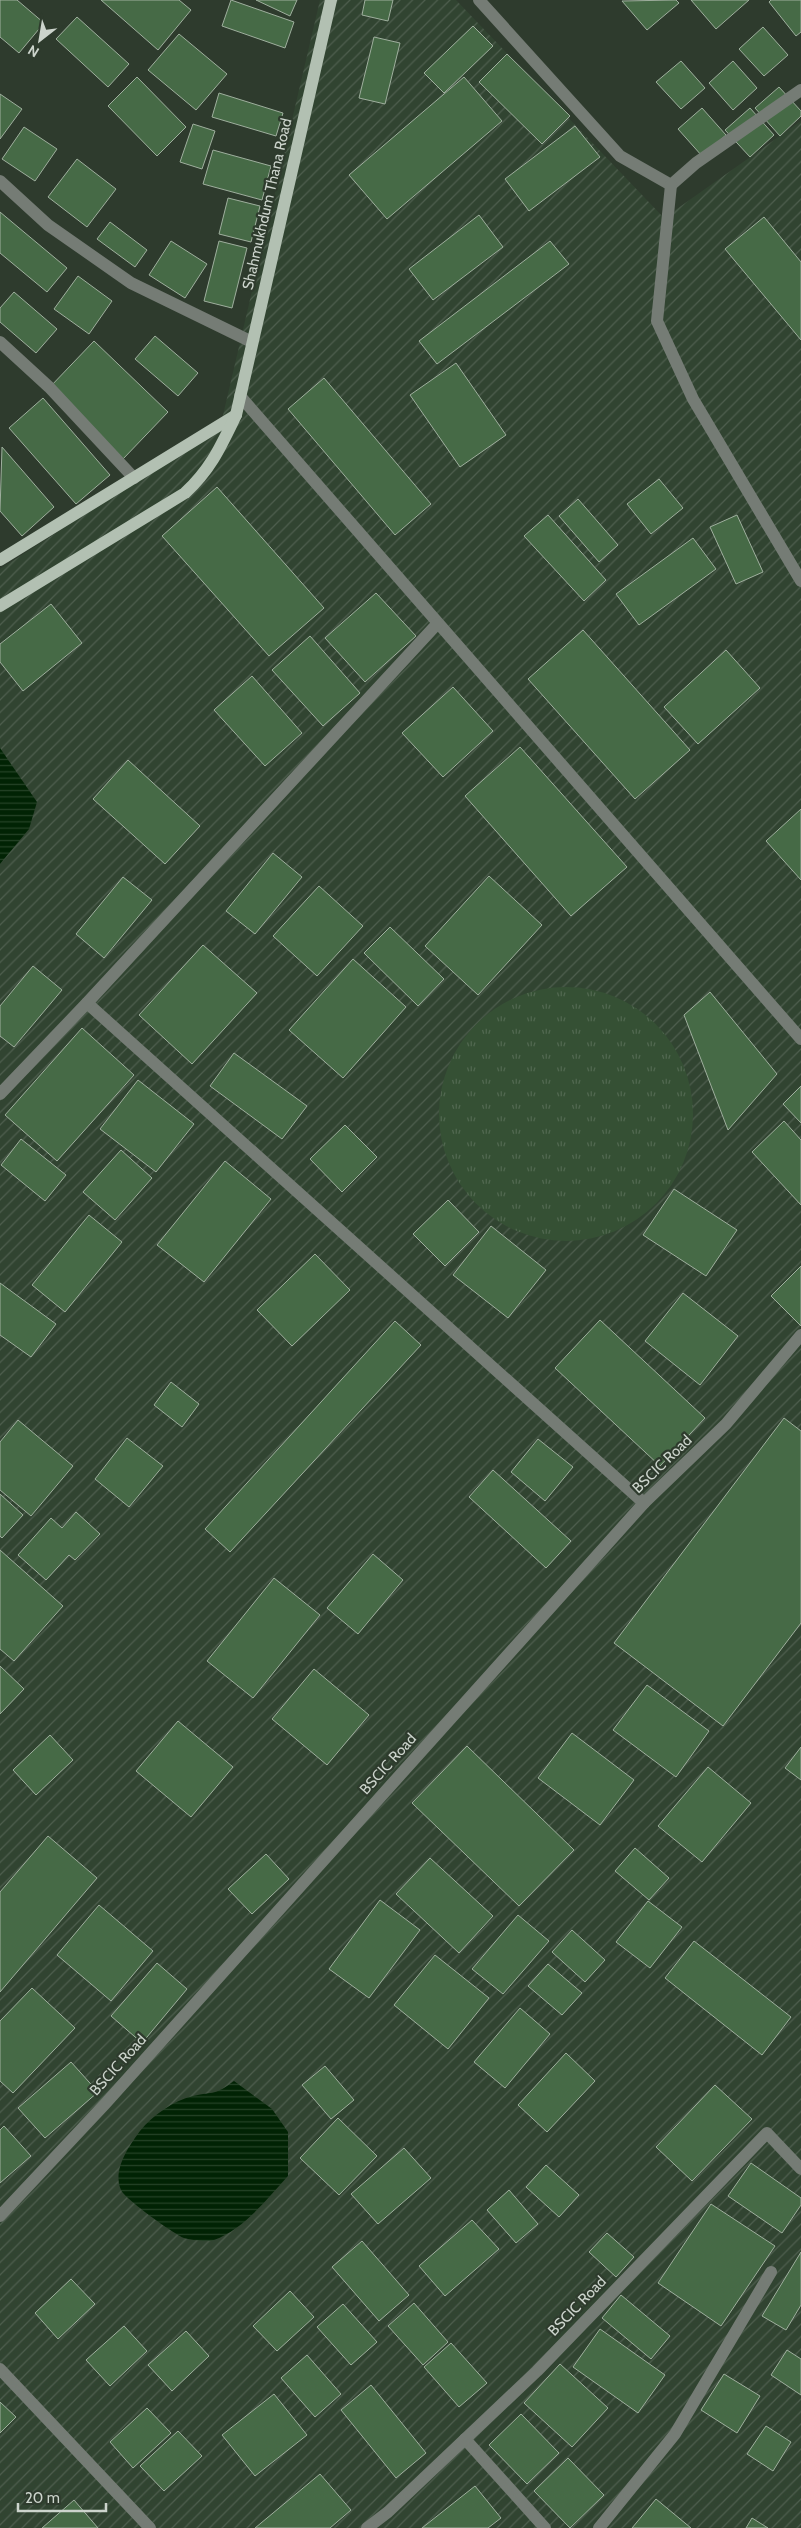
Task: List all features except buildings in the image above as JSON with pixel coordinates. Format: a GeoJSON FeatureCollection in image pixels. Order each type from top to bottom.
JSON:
{"type":"FeatureCollection","features":[{"type":"Feature","properties":{"kind":"main road","name":"Shahmukhdum Thana Road"},"geometry":{"type":"LineString","coordinates":[[0,606],[185,493],[200,479],[214,461],[236,415],[331,0]]}},
{"type":"Feature","properties":{"kind":"main road"},"geometry":{"type":"LineString","coordinates":[[0,560],[236,415]]}},
{"type":"Feature","properties":{"kind":"street"},"geometry":{"type":"LineString","coordinates":[[479,0],[620,156],[671,185]]}},
{"type":"Feature","properties":{"kind":"street"},"geometry":{"type":"LineString","coordinates":[[801,90],[696,163],[671,185],[657,322],[693,399],[801,582]]}},
{"type":"Feature","properties":{"kind":"street"},"geometry":{"type":"LineString","coordinates":[[0,181],[48,225],[132,284],[252,342]]}},
{"type":"Feature","properties":{"kind":"street"},"geometry":{"type":"LineString","coordinates":[[0,342],[49,387],[134,478]]}},
{"type":"Feature","properties":{"kind":"street"},"geometry":{"type":"LineString","coordinates":[[240,396],[801,1039]]}},
{"type":"Feature","properties":{"kind":"street"},"geometry":{"type":"LineString","coordinates":[[0,1094],[87,1003],[437,624]]}},
{"type":"Feature","properties":{"kind":"street"},"geometry":{"type":"LineString","coordinates":[[87,1003],[644,1503]]}},
{"type":"Feature","properties":{"kind":"street","name":"BSCIC Road"},"geometry":{"type":"LineString","coordinates":[[0,2216],[105,2104],[644,1503],[726,1424],[799,1341]]}},
{"type":"Feature","properties":{"kind":"street","name":"BSCIC Road"},"geometry":{"type":"LineString","coordinates":[[367,2528],[388,2512],[537,2371],[767,2133],[801,2169]]}},
{"type":"Feature","properties":{"kind":"street"},"geometry":{"type":"LineString","coordinates":[[599,2528],[675,2434],[770,2272]]}},
{"type":"Feature","properties":{"kind":"street"},"geometry":{"type":"LineString","coordinates":[[0,2369],[150,2528]]}},
{"type":"Feature","properties":{"kind":"street"},"geometry":{"type":"LineString","coordinates":[[465,2439],[545,2528]]}},
{"type":"Feature","properties":{"kind":"shaded area"},"geometry":{"type":"Polygon","coordinates":[[[320,0],[456,0],[664,218],[801,121],[801,2528],[0,2528],[0,569],[220,428],[320,0]]]}},
{"type":"Feature","properties":{"kind":"shaded area"},"geometry":{"type":"Polygon","coordinates":[[[0,748],[37,802],[29,829],[0,864],[0,748]]]}},
{"type":"Feature","properties":{"kind":"shaded area"},"geometry":{"type":"Polygon","coordinates":[[[234,2081],[272,2109],[288,2132],[288,2176],[245,2221],[225,2235],[211,2241],[184,2238],[150,2216],[124,2194],[119,2182],[120,2166],[136,2137],[157,2114],[178,2101],[218,2091],[234,2081]]]}},
{"type":"Feature","properties":{"kind":"green space"},"geometry":{"type":"Polygon","coordinates":[[[566,987],[603,992],[637,1008],[656,1024],[672,1043],[688,1077],[693,1114],[688,1151],[672,1185],[656,1204],[637,1220],[603,1236],[566,1241],[529,1236],[495,1220],[476,1204],[460,1185],[444,1151],[439,1114],[444,1077],[460,1043],[476,1024],[495,1008],[529,992],[566,987]]]}}]}
